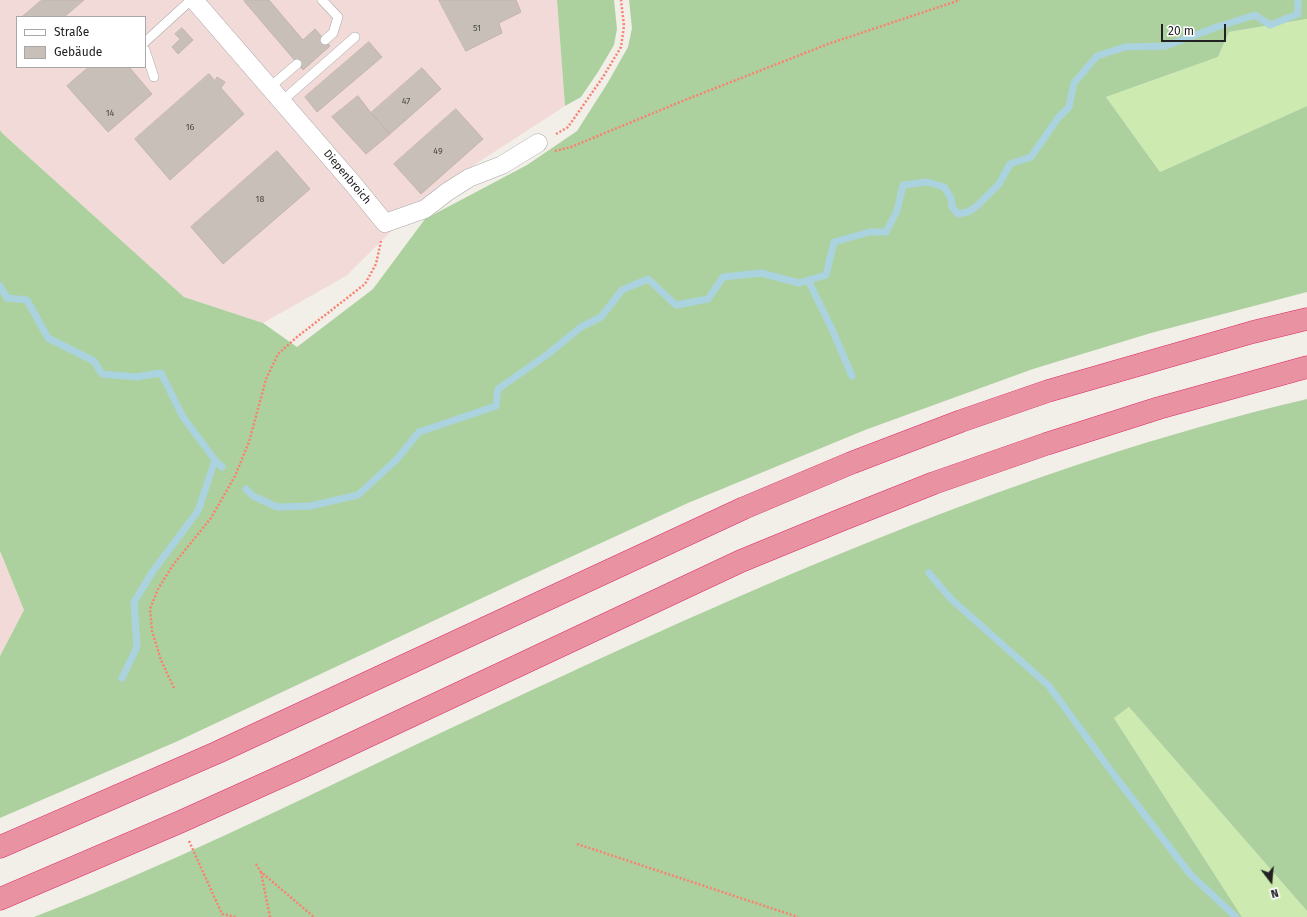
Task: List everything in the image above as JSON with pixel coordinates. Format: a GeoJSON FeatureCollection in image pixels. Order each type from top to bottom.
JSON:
{"type":"FeatureCollection","features":[{"type":"Feature","properties":{"kind":"highway"},"geometry":{"type":"LineString","coordinates":[[0,847],[216,754],[744,508],[851,463],[962,421],[1048,391],[1253,332],[1307,319]]}},
{"type":"Feature","properties":{"kind":"highway"},"geometry":{"type":"LineString","coordinates":[[0,899],[180,822],[314,761],[741,561],[841,520],[934,483],[1159,408],[1307,368]]}},
{"type":"Feature","properties":{"kind":"street","name":"Diepenbroich"},"geometry":{"type":"LineString","coordinates":[[193,0],[354,185],[384,223]]}},
{"type":"Feature","properties":{"kind":"street"},"geometry":{"type":"LineString","coordinates":[[384,223],[425,209],[447,192],[469,178],[502,165],[538,143]]}},
{"type":"Feature","properties":{"kind":"lane"},"geometry":{"type":"LineString","coordinates":[[146,41],[193,0]]}},
{"type":"Feature","properties":{"kind":"lane"},"geometry":{"type":"LineString","coordinates":[[322,0],[338,17],[334,33],[324,40]]}},
{"type":"Feature","properties":{"kind":"lane"},"geometry":{"type":"LineString","coordinates":[[282,101],[355,37]]}},
{"type":"Feature","properties":{"kind":"lane"},"geometry":{"type":"LineString","coordinates":[[146,53],[154,76]]}},
{"type":"Feature","properties":{"kind":"lane"},"geometry":{"type":"LineString","coordinates":[[270,87],[297,64]]}},
{"type":"Feature","properties":{"kind":"path"},"geometry":{"type":"LineString","coordinates":[[538,143],[568,127],[603,78],[621,48],[624,26],[621,0]]}},
{"type":"Feature","properties":{"kind":"path"},"geometry":{"type":"LineString","coordinates":[[538,143],[552,152],[571,147],[685,100],[828,44],[960,0]]}},
{"type":"Feature","properties":{"kind":"path"},"geometry":{"type":"LineString","coordinates":[[174,688],[161,660],[152,631],[150,610],[158,589],[173,565],[212,518],[235,476],[249,442],[266,379],[278,354],[297,337],[365,284],[376,264],[384,223]]}},
{"type":"Feature","properties":{"kind":"path"},"geometry":{"type":"LineString","coordinates":[[180,822],[222,914],[236,917]]}},
{"type":"Feature","properties":{"kind":"path"},"geometry":{"type":"LineString","coordinates":[[577,844],[798,917]]}},
{"type":"Feature","properties":{"kind":"path"},"geometry":{"type":"LineString","coordinates":[[256,864],[261,872],[314,917]]}},
{"type":"Feature","properties":{"kind":"path"},"geometry":{"type":"LineString","coordinates":[[261,872],[269,917]]}},
{"type":"Feature","properties":{"kind":"shaded area"},"geometry":{"type":"Polygon","coordinates":[[[0,0],[557,0],[565,106],[428,195],[346,276],[263,323],[184,297],[0,130],[0,0]]]}},
{"type":"Feature","properties":{"kind":"shaded area"},"geometry":{"type":"Polygon","coordinates":[[[0,551],[24,610],[0,656],[0,551]]]}},
{"type":"Feature","properties":{"kind":"green space"},"geometry":{"type":"Polygon","coordinates":[[[557,0],[614,0],[617,29],[614,45],[598,72],[581,97],[565,106],[557,0]]]}},
{"type":"Feature","properties":{"kind":"green space"},"geometry":{"type":"Polygon","coordinates":[[[629,0],[1307,0],[1307,19],[1229,32],[1218,57],[1106,97],[1160,172],[1307,106],[1307,292],[1151,333],[1033,369],[865,430],[688,503],[178,741],[0,818],[0,656],[24,610],[0,551],[0,130],[184,297],[263,323],[297,347],[373,289],[425,219],[527,165],[577,131],[607,84],[628,47],[632,28],[629,0]]]}},
{"type":"Feature","properties":{"kind":"green space"},"geometry":{"type":"Polygon","coordinates":[[[1307,19],[1307,106],[1160,172],[1106,97],[1218,57],[1229,32],[1307,19]]]}},
{"type":"Feature","properties":{"kind":"green space"},"geometry":{"type":"Polygon","coordinates":[[[1307,399],[1307,911],[1129,707],[1114,718],[1242,917],[34,917],[204,845],[581,667],[784,577],[886,535],[989,496],[1094,459],[1200,427],[1307,399]]]}},
{"type":"Feature","properties":{"kind":"green space"},"geometry":{"type":"Polygon","coordinates":[[[1129,707],[1307,911],[1307,917],[1242,917],[1114,718],[1129,707]]]}},
{"type":"Feature","properties":{"kind":"building"},"geometry":{"type":"Polygon","coordinates":[[[42,0],[84,0],[65,16],[23,16],[42,0]]]}},
{"type":"Feature","properties":{"kind":"building"},"geometry":{"type":"Polygon","coordinates":[[[269,0],[303,40],[315,29],[330,46],[303,70],[244,1],[269,0]]]}},
{"type":"Feature","properties":{"kind":"building"},"geometry":{"type":"Polygon","coordinates":[[[439,0],[516,0],[521,12],[499,23],[502,33],[466,51],[439,0]]]}},
{"type":"Feature","properties":{"kind":"building"},"geometry":{"type":"Polygon","coordinates":[[[182,28],[193,40],[178,54],[172,47],[180,39],[175,34],[182,28]]]}},
{"type":"Feature","properties":{"kind":"building"},"geometry":{"type":"Polygon","coordinates":[[[369,42],[382,57],[317,112],[305,97],[369,42]]]}},
{"type":"Feature","properties":{"kind":"building"},"geometry":{"type":"Polygon","coordinates":[[[88,68],[130,68],[152,94],[108,132],[67,86],[88,68]]]}},
{"type":"Feature","properties":{"kind":"building"},"geometry":{"type":"Polygon","coordinates":[[[422,68],[441,89],[390,134],[371,113],[422,68]]]}},
{"type":"Feature","properties":{"kind":"building"},"geometry":{"type":"Polygon","coordinates":[[[209,74],[215,81],[217,77],[225,82],[221,88],[244,114],[170,180],[135,139],[209,74]]]}},
{"type":"Feature","properties":{"kind":"building"},"geometry":{"type":"Polygon","coordinates":[[[358,96],[390,134],[366,154],[332,117],[358,96]]]}},
{"type":"Feature","properties":{"kind":"building"},"geometry":{"type":"Polygon","coordinates":[[[456,109],[483,139],[421,194],[394,164],[456,109]]]}},
{"type":"Feature","properties":{"kind":"building"},"geometry":{"type":"Polygon","coordinates":[[[277,151],[310,189],[223,264],[191,227],[277,151]]]}},
{"type":"Feature","properties":{"kind":"waterway"},"geometry":{"type":"LineString","coordinates":[[246,489],[253,496],[277,507],[310,506],[358,495],[396,460],[419,432],[496,406],[498,389],[548,354],[581,327],[601,317],[622,290],[648,279],[676,305],[708,299],[723,277],[761,273],[799,283],[826,275],[834,242],[870,232],[886,232],[897,211],[903,185],[927,182],[944,187],[951,198],[952,207],[958,214],[968,212],[977,206],[999,184],[1010,164],[1031,157],[1058,118],[1069,107],[1074,83],[1097,56],[1125,47],[1166,46],[1255,15],[1270,25],[1298,14],[1298,0]]}},
{"type":"Feature","properties":{"kind":"waterway"},"geometry":{"type":"LineString","coordinates":[[808,280],[832,329],[852,376]]}},
{"type":"Feature","properties":{"kind":"waterway"},"geometry":{"type":"LineString","coordinates":[[0,286],[7,298],[27,300],[48,338],[94,361],[102,374],[136,377],[161,373],[183,417],[215,460],[222,467]]}},
{"type":"Feature","properties":{"kind":"waterway"},"geometry":{"type":"LineString","coordinates":[[122,678],[137,647],[134,602],[153,571],[198,511],[215,460]]}},
{"type":"Feature","properties":{"kind":"waterway"},"geometry":{"type":"LineString","coordinates":[[929,573],[951,599],[1049,686],[1114,775],[1190,874],[1236,917]]}}]}
